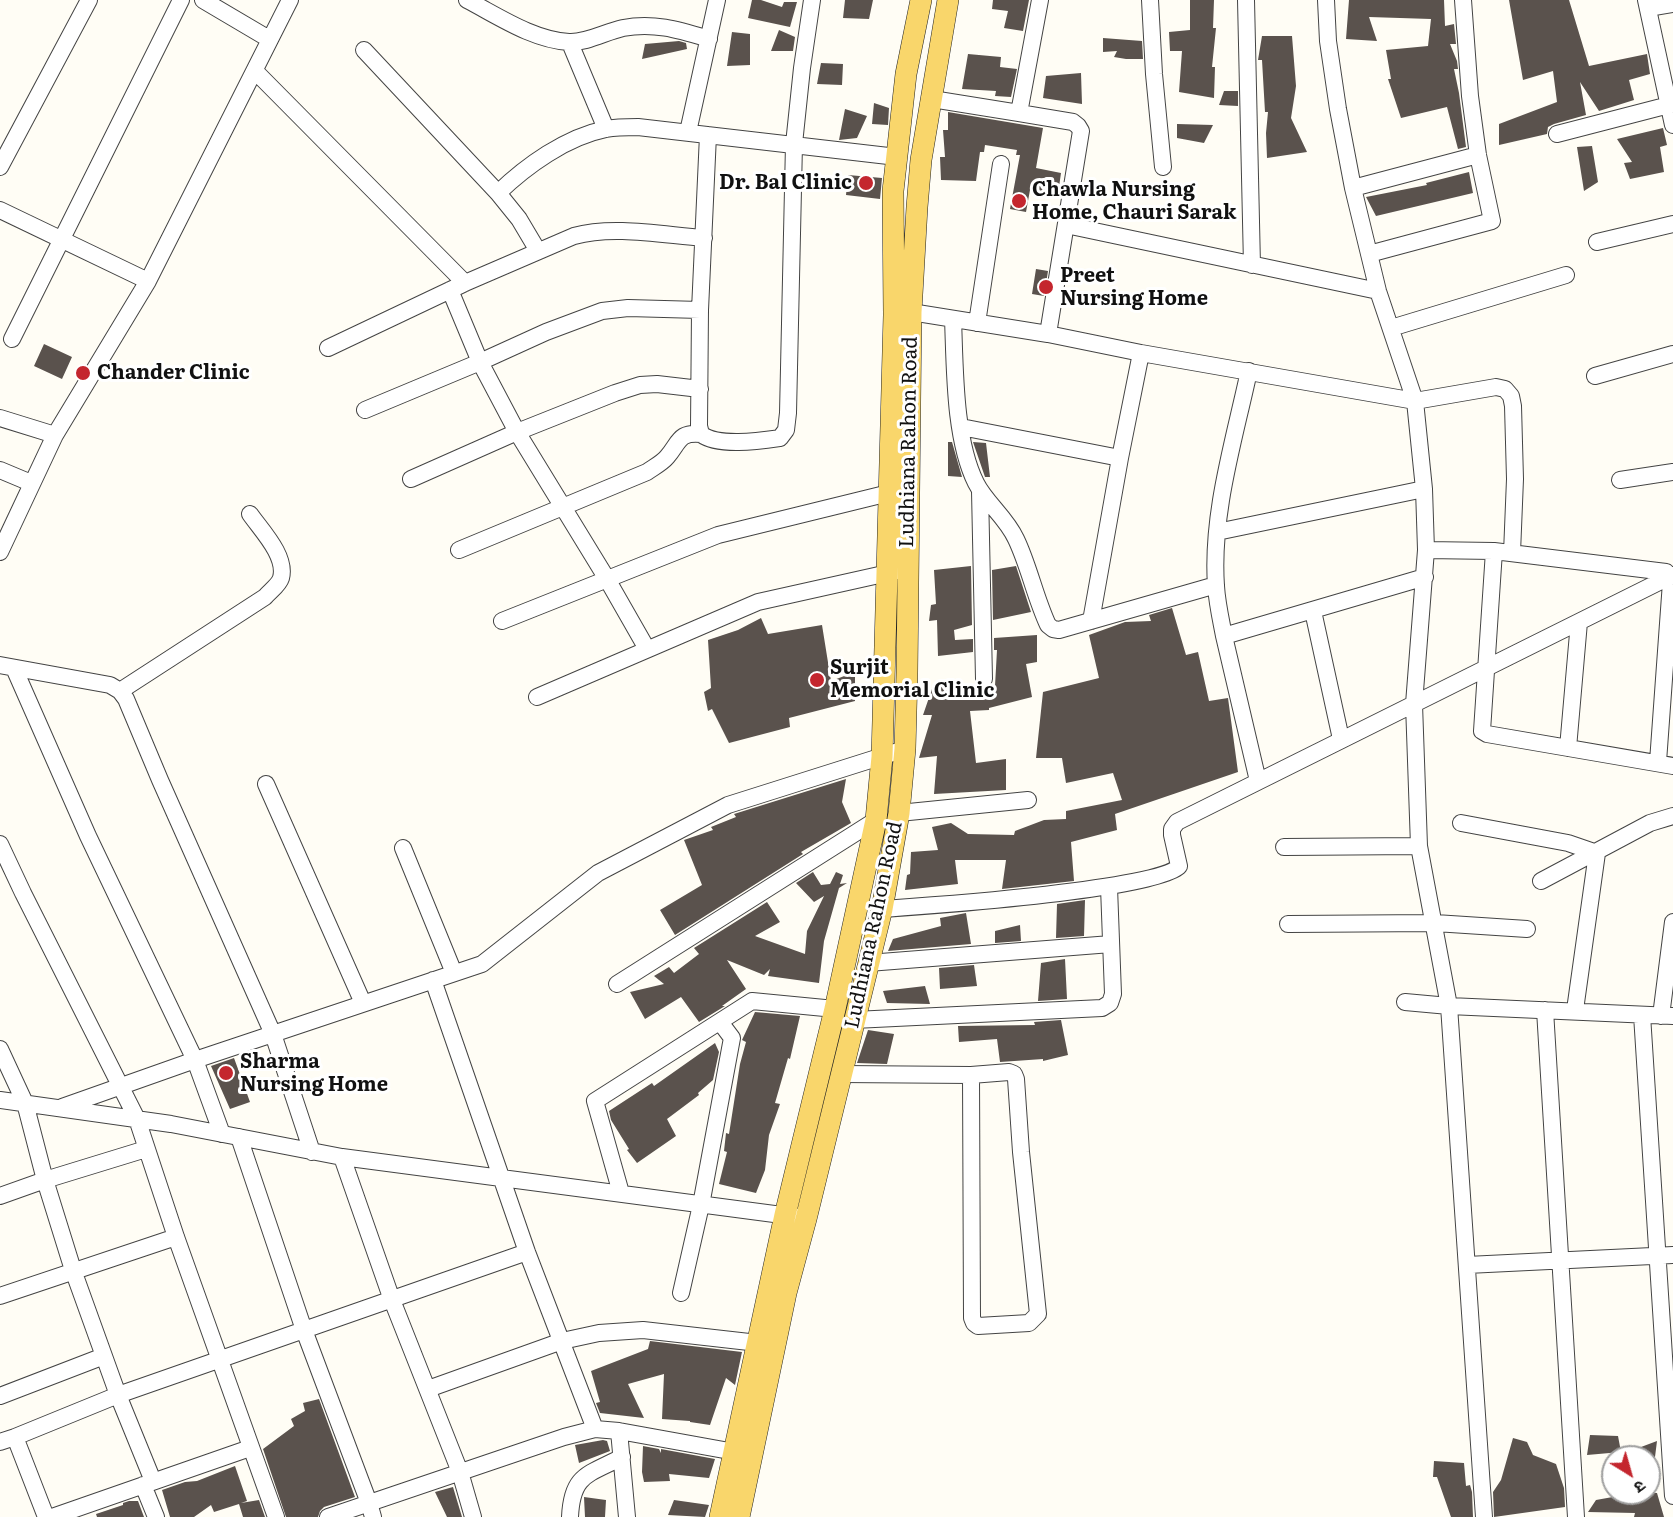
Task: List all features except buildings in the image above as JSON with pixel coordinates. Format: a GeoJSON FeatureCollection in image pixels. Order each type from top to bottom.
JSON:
{"type":"FeatureCollection","features":[{"type":"Feature","properties":{"kind":"main road","name":"Ludhiana Rahon Road"},"geometry":{"type":"LineString","coordinates":[[739,1517],[744,1453],[758,1343],[785,1215],[835,1009],[876,820],[882,757],[894,315],[893,191],[906,74],[921,0]]}},
{"type":"Feature","properties":{"kind":"main road","name":"Ludhiana Rahon Road"},"geometry":{"type":"LineString","coordinates":[[720,1517],[744,1453],[806,1219],[882,909],[899,813],[904,749],[911,312],[921,160],[948,0]]}},
{"type":"Feature","properties":{"kind":"street"},"geometry":{"type":"LineString","coordinates":[[0,167],[89,0]]}},
{"type":"Feature","properties":{"kind":"street"},"geometry":{"type":"LineString","coordinates":[[12,339],[180,0]]}},
{"type":"Feature","properties":{"kind":"street"},"geometry":{"type":"LineString","coordinates":[[204,0],[268,39]]}},
{"type":"Feature","properties":{"kind":"street"},"geometry":{"type":"LineString","coordinates":[[0,552],[55,435],[148,281],[255,71],[268,39],[290,0]]}},
{"type":"Feature","properties":{"kind":"street"},"geometry":{"type":"LineString","coordinates":[[467,0],[532,33],[570,43],[584,41],[622,28],[643,26],[674,29],[709,39]]}},
{"type":"Feature","properties":{"kind":"street"},"geometry":{"type":"LineString","coordinates":[[688,132],[717,0]]}},
{"type":"Feature","properties":{"kind":"street"},"geometry":{"type":"LineString","coordinates":[[459,550],[647,471],[662,462],[682,437],[690,433],[716,441],[763,440],[780,438],[786,430],[794,144],[812,0]]}},
{"type":"Feature","properties":{"kind":"street"},"geometry":{"type":"LineString","coordinates":[[1019,113],[1040,0]]}},
{"type":"Feature","properties":{"kind":"street"},"geometry":{"type":"LineString","coordinates":[[1150,0],[1163,166]]}},
{"type":"Feature","properties":{"kind":"street"},"geometry":{"type":"LineString","coordinates":[[1246,0],[1252,265]]}},
{"type":"Feature","properties":{"kind":"street"},"geometry":{"type":"LineString","coordinates":[[1326,0],[1328,41],[1334,86],[1353,188],[1378,291],[1414,400],[1424,489],[1425,578],[1414,704],[1419,846],[1449,1006],[1484,1517]]}},
{"type":"Feature","properties":{"kind":"street"},"geometry":{"type":"LineString","coordinates":[[1369,254],[1492,220],[1478,155],[1470,96],[1463,0]]}},
{"type":"Feature","properties":{"kind":"street"},"geometry":{"type":"LineString","coordinates":[[1673,4],[1647,4],[1673,125]]}},
{"type":"Feature","properties":{"kind":"street"},"geometry":{"type":"LineString","coordinates":[[570,43],[606,129]]}},
{"type":"Feature","properties":{"kind":"street"},"geometry":{"type":"LineString","coordinates":[[364,50],[498,193],[519,219],[538,251]]}},
{"type":"Feature","properties":{"kind":"street"},"geometry":{"type":"LineString","coordinates":[[255,71],[457,287],[480,362],[517,432],[607,579],[647,650]]}},
{"type":"Feature","properties":{"kind":"street"},"geometry":{"type":"LineString","coordinates":[[932,99],[1073,122],[1081,131],[1048,334]]}},
{"type":"Feature","properties":{"kind":"street"},"geometry":{"type":"LineString","coordinates":[[1557,134],[1669,105]]}},
{"type":"Feature","properties":{"kind":"street"},"geometry":{"type":"LineString","coordinates":[[498,193],[513,178],[544,156],[583,136],[606,129],[638,127],[897,157]]}},
{"type":"Feature","properties":{"kind":"street"},"geometry":{"type":"LineString","coordinates":[[701,435],[699,426],[700,310],[708,135]]}},
{"type":"Feature","properties":{"kind":"street"},"geometry":{"type":"LineString","coordinates":[[1353,188],[1478,155]]}},
{"type":"Feature","properties":{"kind":"street"},"geometry":{"type":"LineString","coordinates":[[977,323],[1001,164]]}},
{"type":"Feature","properties":{"kind":"street"},"geometry":{"type":"LineString","coordinates":[[0,210],[148,281]]}},
{"type":"Feature","properties":{"kind":"street"},"geometry":{"type":"LineString","coordinates":[[1597,242],[1673,224]]}},
{"type":"Feature","properties":{"kind":"street"},"geometry":{"type":"LineString","coordinates":[[1066,225],[1378,291]]}},
{"type":"Feature","properties":{"kind":"street"},"geometry":{"type":"LineString","coordinates":[[328,348],[538,251],[590,232],[613,231],[704,238]]}},
{"type":"Feature","properties":{"kind":"street"},"geometry":{"type":"LineString","coordinates":[[1390,328],[1566,274]]}},
{"type":"Feature","properties":{"kind":"street"},"geometry":{"type":"LineString","coordinates":[[365,410],[546,332],[602,311],[628,308],[700,310]]}},
{"type":"Feature","properties":{"kind":"street"},"geometry":{"type":"LineString","coordinates":[[911,312],[1048,334],[1142,353],[1414,400],[1496,387],[1505,389],[1513,405],[1515,479],[1512,553]]}},
{"type":"Feature","properties":{"kind":"street"},"geometry":{"type":"LineString","coordinates":[[953,319],[955,376],[961,427],[974,480],[1015,537],[1048,625],[1059,630],[1216,585]]}},
{"type":"Feature","properties":{"kind":"street"},"geometry":{"type":"LineString","coordinates":[[1091,621],[1120,458],[1142,353]]}},
{"type":"Feature","properties":{"kind":"street"},"geometry":{"type":"LineString","coordinates":[[1595,376],[1673,354]]}},
{"type":"Feature","properties":{"kind":"street"},"geometry":{"type":"LineString","coordinates":[[1249,371],[1224,487],[1217,532],[1216,585],[1224,636],[1258,781]]}},
{"type":"Feature","properties":{"kind":"street"},"geometry":{"type":"LineString","coordinates":[[411,479],[517,432],[640,384],[700,389]]}},
{"type":"Feature","properties":{"kind":"street"},"geometry":{"type":"LineString","coordinates":[[0,418],[55,435]]}},
{"type":"Feature","properties":{"kind":"street"},"geometry":{"type":"LineString","coordinates":[[961,427],[1120,458]]}},
{"type":"Feature","properties":{"kind":"street"},"geometry":{"type":"LineString","coordinates":[[0,470],[31,483]]}},
{"type":"Feature","properties":{"kind":"street"},"geometry":{"type":"LineString","coordinates":[[1620,480],[1673,472]]}},
{"type":"Feature","properties":{"kind":"street"},"geometry":{"type":"LineString","coordinates":[[1217,532],[1424,489]]}},
{"type":"Feature","properties":{"kind":"street"},"geometry":{"type":"LineString","coordinates":[[980,491],[984,679]]}},
{"type":"Feature","properties":{"kind":"street"},"geometry":{"type":"LineString","coordinates":[[502,621],[718,535],[889,493]]}},
{"type":"Feature","properties":{"kind":"street"},"geometry":{"type":"LineString","coordinates":[[120,692],[265,597],[280,580],[282,569],[276,552],[250,514]]}},
{"type":"Feature","properties":{"kind":"street"},"geometry":{"type":"LineString","coordinates":[[1426,550],[1494,551],[1662,571],[1671,576]]}},
{"type":"Feature","properties":{"kind":"street"},"geometry":{"type":"LineString","coordinates":[[1494,551],[1482,731],[1487,734],[1666,764],[1671,576]]}},
{"type":"Feature","properties":{"kind":"street"},"geometry":{"type":"LineString","coordinates":[[537,697],[758,602],[907,569]]}},
{"type":"Feature","properties":{"kind":"street"},"geometry":{"type":"LineString","coordinates":[[882,909],[1109,887],[1170,873],[1179,866],[1172,829],[1177,822],[1671,576]]}},
{"type":"Feature","properties":{"kind":"street"},"geometry":{"type":"LineString","coordinates":[[1224,636],[1425,578]]}},
{"type":"Feature","properties":{"kind":"street"},"geometry":{"type":"LineString","coordinates":[[1313,611],[1341,739]]}},
{"type":"Feature","properties":{"kind":"street"},"geometry":{"type":"LineString","coordinates":[[1568,748],[1579,622]]}},
{"type":"Feature","properties":{"kind":"street"},"geometry":{"type":"LineString","coordinates":[[7,666],[110,685],[126,699],[273,1034],[312,1152]]}},
{"type":"Feature","properties":{"kind":"street"},"geometry":{"type":"LineString","coordinates":[[7,666],[195,1060],[222,1134]]}},
{"type":"Feature","properties":{"kind":"street"},"geometry":{"type":"LineString","coordinates":[[62,1107],[482,964],[598,873],[728,805],[904,749]]}},
{"type":"Feature","properties":{"kind":"street"},"geometry":{"type":"LineString","coordinates":[[266,784],[363,1003]]}},
{"type":"Feature","properties":{"kind":"street"},"geometry":{"type":"LineString","coordinates":[[899,813],[1028,800]]}},
{"type":"Feature","properties":{"kind":"street"},"geometry":{"type":"LineString","coordinates":[[1541,881],[1650,823],[1673,816]]}},
{"type":"Feature","properties":{"kind":"street"},"geometry":{"type":"LineString","coordinates":[[617,984],[876,820]]}},
{"type":"Feature","properties":{"kind":"street"},"geometry":{"type":"LineString","coordinates":[[1461,823],[1568,843],[1597,853]]}},
{"type":"Feature","properties":{"kind":"street"},"geometry":{"type":"LineString","coordinates":[[0,844],[137,1119],[176,1237],[276,1517]]}},
{"type":"Feature","properties":{"kind":"street"},"geometry":{"type":"LineString","coordinates":[[1284,847],[1419,846]]}},
{"type":"Feature","properties":{"kind":"street"},"geometry":{"type":"LineString","coordinates":[[403,848],[454,973]]}},
{"type":"Feature","properties":{"kind":"street"},"geometry":{"type":"LineString","coordinates":[[1575,1010],[1597,853]]}},
{"type":"Feature","properties":{"kind":"street"},"geometry":{"type":"LineString","coordinates":[[854,1020],[1102,1008],[1110,1003],[1113,994],[1109,887]]}},
{"type":"Feature","properties":{"kind":"street"},"geometry":{"type":"LineString","coordinates":[[1405,1002],[1667,1016],[1673,922]]}},
{"type":"Feature","properties":{"kind":"street"},"geometry":{"type":"LineString","coordinates":[[1288,924],[1435,923],[1527,929]]}},
{"type":"Feature","properties":{"kind":"street"},"geometry":{"type":"LineString","coordinates":[[868,963],[1111,944]]}},
{"type":"Feature","properties":{"kind":"street"},"geometry":{"type":"LineString","coordinates":[[433,980],[527,1252],[595,1430]]}},
{"type":"Feature","properties":{"kind":"street"},"geometry":{"type":"LineString","coordinates":[[621,1193],[595,1101],[752,1001],[835,1009]]}},
{"type":"Feature","properties":{"kind":"street"},"geometry":{"type":"LineString","coordinates":[[1545,1010],[1576,1517]]}},
{"type":"Feature","properties":{"kind":"street"},"geometry":{"type":"LineString","coordinates":[[1642,1015],[1665,1255],[1673,1496]]}},
{"type":"Feature","properties":{"kind":"street"},"geometry":{"type":"LineString","coordinates":[[681,1293],[701,1205],[732,1038],[720,1022]]}},
{"type":"Feature","properties":{"kind":"street"},"geometry":{"type":"LineString","coordinates":[[0,1049],[25,1103],[45,1180],[73,1270],[148,1483],[156,1517]]}},
{"type":"Feature","properties":{"kind":"street"},"geometry":{"type":"LineString","coordinates":[[842,1074],[1009,1072],[1014,1074],[1038,1314],[1029,1323],[978,1326],[972,1318],[971,1074]]}},
{"type":"Feature","properties":{"kind":"street"},"geometry":{"type":"LineString","coordinates":[[0,1100],[137,1119],[342,1157],[806,1219]]}},
{"type":"Feature","properties":{"kind":"street"},"geometry":{"type":"LineString","coordinates":[[239,1137],[304,1330],[371,1510]]}},
{"type":"Feature","properties":{"kind":"street"},"geometry":{"type":"LineString","coordinates":[[0,1196],[146,1149]]}},
{"type":"Feature","properties":{"kind":"street"},"geometry":{"type":"LineString","coordinates":[[342,1157],[392,1300],[460,1472],[473,1517]]}},
{"type":"Feature","properties":{"kind":"street"},"geometry":{"type":"LineString","coordinates":[[0,1296],[176,1237]]}},
{"type":"Feature","properties":{"kind":"street"},"geometry":{"type":"LineString","coordinates":[[46,1517],[8,1439],[118,1395],[527,1252]]}},
{"type":"Feature","properties":{"kind":"street"},"geometry":{"type":"LineString","coordinates":[[1467,1265],[1665,1255]]}},
{"type":"Feature","properties":{"kind":"street"},"geometry":{"type":"LineString","coordinates":[[428,1389],[562,1341],[599,1333],[643,1330],[758,1343]]}},
{"type":"Feature","properties":{"kind":"street"},"geometry":{"type":"LineString","coordinates":[[0,1396],[104,1356]]}},
{"type":"Feature","properties":{"kind":"street"},"geometry":{"type":"LineString","coordinates":[[328,1517],[371,1510],[460,1472],[564,1437],[595,1430],[619,1431],[744,1453]]}},
{"type":"Feature","properties":{"kind":"street"},"geometry":{"type":"LineString","coordinates":[[619,1431],[627,1517]]}},
{"type":"Feature","properties":{"kind":"street"},"geometry":{"type":"LineString","coordinates":[[52,1517],[250,1448]]}},
{"type":"Feature","properties":{"kind":"street"},"geometry":{"type":"LineString","coordinates":[[570,1517],[572,1491],[580,1478],[622,1457]]}},
{"type":"Feature","properties":{"kind":"place","name":"Dr. Bal Clinic"},"geometry":{"type":"Point","coordinates":[866,183]}},
{"type":"Feature","properties":{"kind":"place","name":"Chawla Nursing Home, Chauri Sarak"},"geometry":{"type":"Point","coordinates":[1019,201]}},
{"type":"Feature","properties":{"kind":"place","name":"Preet Nursing Home"},"geometry":{"type":"Point","coordinates":[1046,287]}},
{"type":"Feature","properties":{"kind":"place","name":"Chander Clinic"},"geometry":{"type":"Point","coordinates":[83,373]}},
{"type":"Feature","properties":{"kind":"place","name":"Surjit Memorial Clinic"},"geometry":{"type":"Point","coordinates":[817,680]}},
{"type":"Feature","properties":{"kind":"place","name":"Sharma Nursing Home"},"geometry":{"type":"Point","coordinates":[226,1073]}}]}
